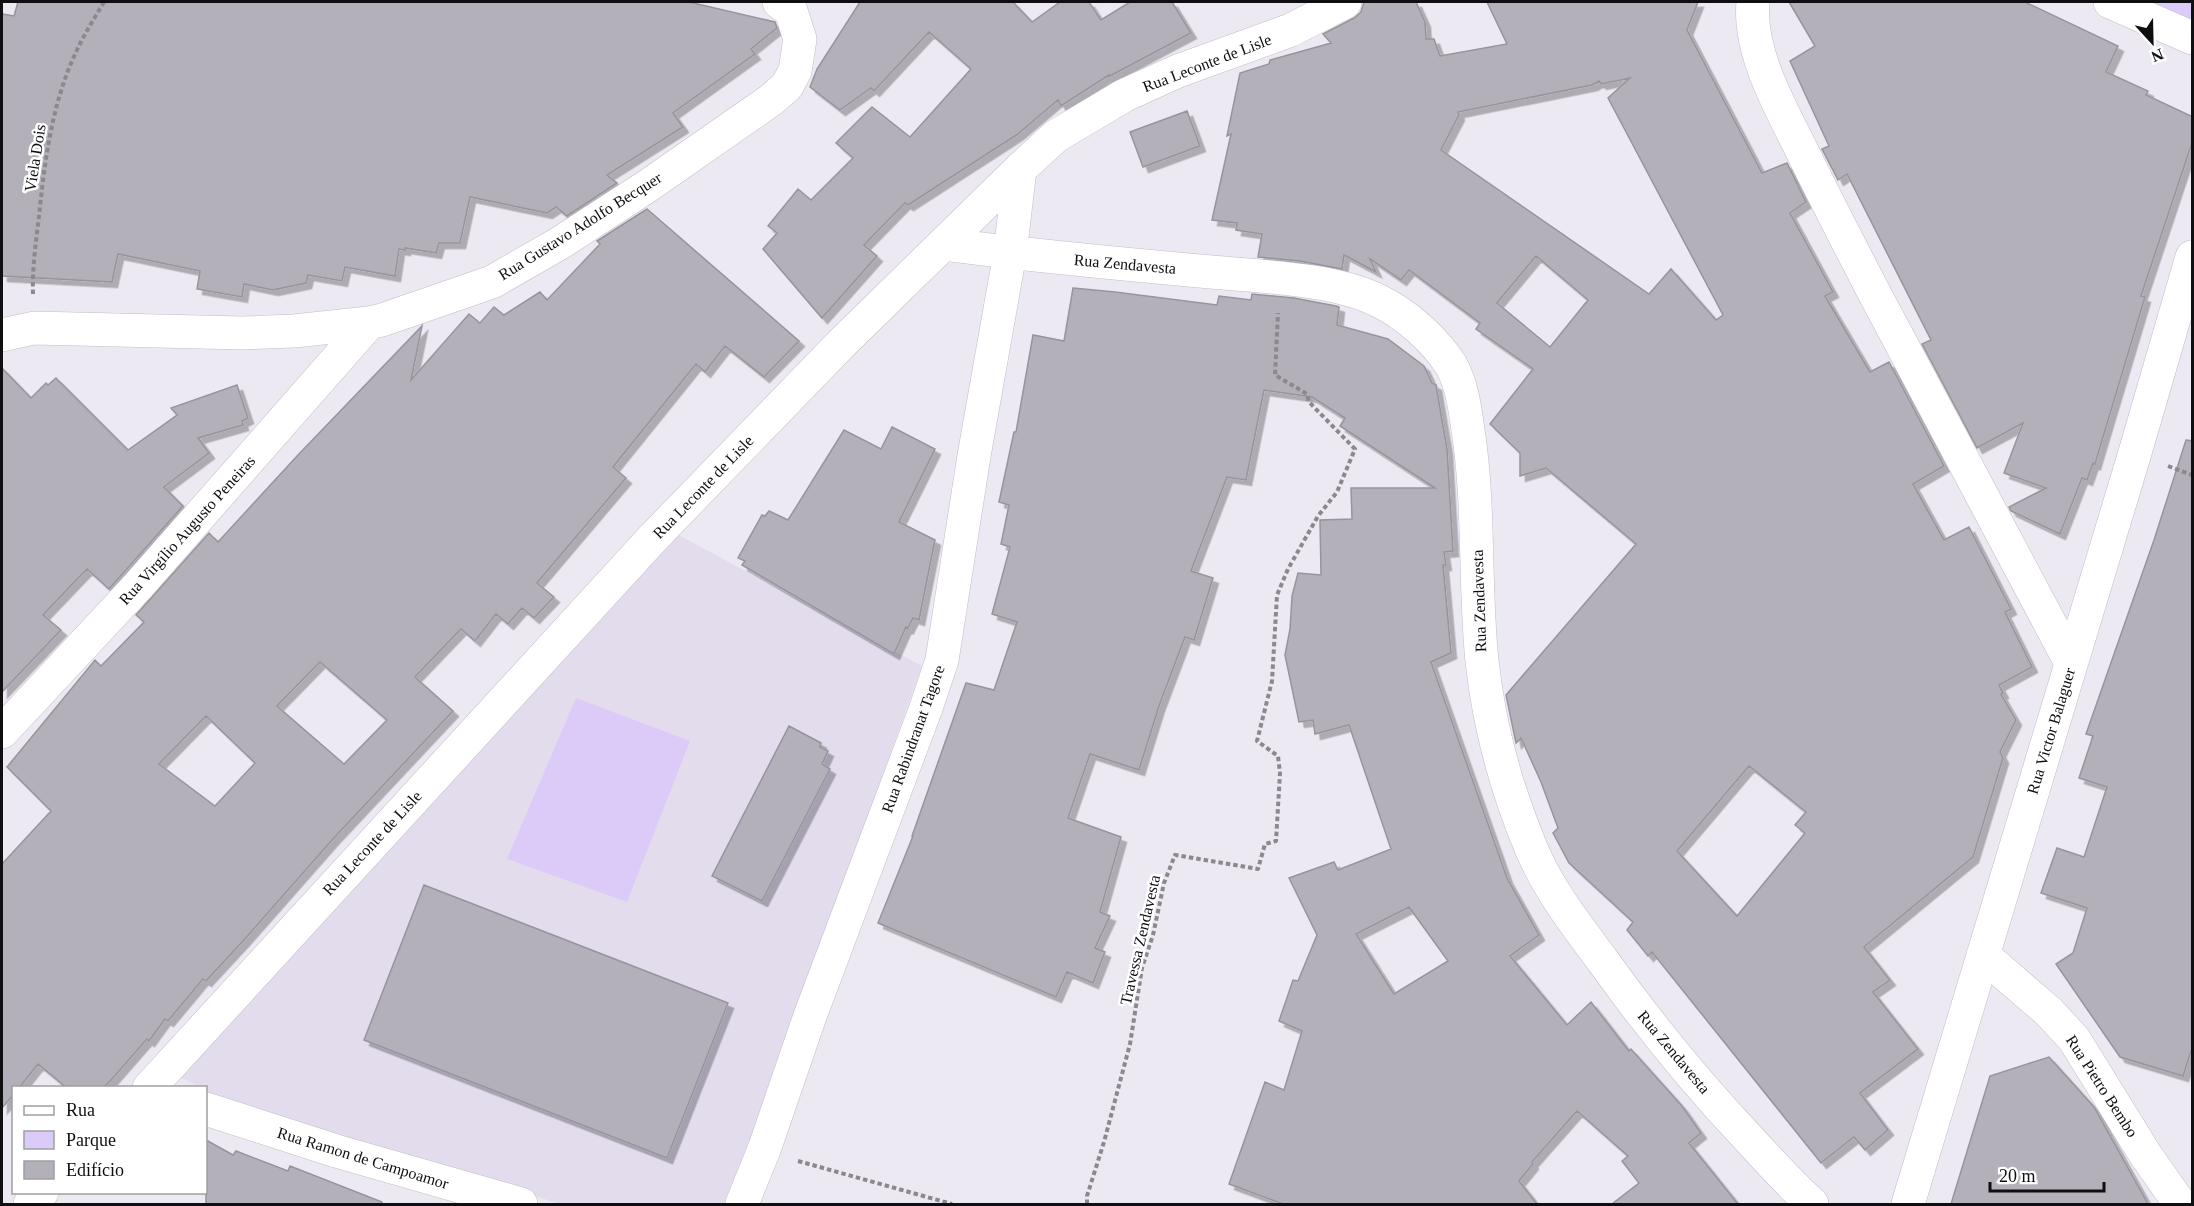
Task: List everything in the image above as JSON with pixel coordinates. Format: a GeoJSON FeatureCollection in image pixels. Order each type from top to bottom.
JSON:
{"type":"FeatureCollection","features":[{"type":"Feature","properties":{"kind":"street","name":"Rua Leconte de Lisle"},"geometry":{"type":"LineString","coordinates":[[151,1086],[652,539],[841,344],[1056,136],[1125,95],[1178,71],[1291,30],[1345,2]]}},
{"type":"Feature","properties":{"kind":"street"},"geometry":{"type":"LineString","coordinates":[[1753,2],[1752,29],[1758,51],[1782,110],[1974,485],[2071,663]]}},
{"type":"Feature","properties":{"kind":"street"},"geometry":{"type":"LineString","coordinates":[[2110,2],[2193,38]]}},
{"type":"Feature","properties":{"kind":"street","name":"Rua Gustavo Adolfo Becquer"},"geometry":{"type":"LineString","coordinates":[[2,335],[34,328],[242,333],[369,323],[481,286],[579,231],[771,100],[787,86],[795,71],[800,39],[788,13]]}},
{"type":"Feature","properties":{"kind":"street"},"geometry":{"type":"LineString","coordinates":[[1010,253],[1020,169]]}},
{"type":"Feature","properties":{"kind":"street","name":"Rua Zendavesta"},"geometry":{"type":"LineString","coordinates":[[944,244],[1010,253],[1280,279],[1352,290],[1382,302],[1414,326],[1438,349],[1452,367],[1465,409],[1470,444],[1476,505],[1482,660],[1491,726],[1514,804],[1540,867],[1574,922],[1641,1014],[1723,1112],[1812,1204]]}},
{"type":"Feature","properties":{"kind":"street","name":"Rua Rabindranat Tagore"},"geometry":{"type":"LineString","coordinates":[[742,1204],[937,678],[942,660],[974,456],[1010,253]]}},
{"type":"Feature","properties":{"kind":"street","name":"Rua Victor Balaguer"},"geometry":{"type":"LineString","coordinates":[[1908,1204],[2193,257]]}},
{"type":"Feature","properties":{"kind":"street","name":"Rua Virgílio Augusto Peneiras"},"geometry":{"type":"LineString","coordinates":[[2,732],[138,586],[369,323]]}},
{"type":"Feature","properties":{"kind":"street","name":"Rua Pietro Bembo"},"geometry":{"type":"LineString","coordinates":[[1983,956],[2049,1012],[2074,1039],[2145,1154],[2180,1204]]}},
{"type":"Feature","properties":{"kind":"street","name":"Rua Ramon de Campoamor"},"geometry":{"type":"LineString","coordinates":[[207,1109],[336,1151],[521,1204]]}},
{"type":"Feature","properties":{"kind":"path","name":"Viela Dois"},"geometry":{"type":"LineString","coordinates":[[34,328],[33,276],[49,139],[56,106],[74,55],[104,2]]}},
{"type":"Feature","properties":{"kind":"path","name":"Travessa Zendavesta"},"geometry":{"type":"LineString","coordinates":[[1087,1204],[1087,1196],[1130,1044],[1142,968],[1153,935],[1164,883],[1175,855],[1258,869],[1264,844],[1276,841],[1280,773],[1278,756],[1257,741],[1272,681],[1277,595],[1288,569],[1318,516],[1337,492],[1355,448],[1309,402],[1307,394],[1275,375],[1280,279]]}},
{"type":"Feature","properties":{"kind":"path"},"geometry":{"type":"LineString","coordinates":[[762,1153],[952,1204]]}},
{"type":"Feature","properties":{"kind":"shaded area"},"geometry":{"type":"Polygon","coordinates":[[[673,532],[922,666],[728,1204],[561,1204],[235,1107],[207,1092],[207,1086],[198,1086],[178,1076],[673,532]]]}},
{"type":"Feature","properties":{"kind":"green space"},"geometry":{"type":"Polygon","coordinates":[[[2142,2],[2192,2],[2192,31],[2142,2]]]}},
{"type":"Feature","properties":{"kind":"green space"},"geometry":{"type":"Polygon","coordinates":[[[576,698],[690,741],[627,902],[507,859],[576,698]]]}},
{"type":"Feature","properties":{"kind":"building"},"geometry":{"type":"Polygon","coordinates":[[[18,2],[689,2],[775,22],[777,28],[751,49],[755,54],[673,113],[683,127],[607,175],[617,183],[567,216],[556,207],[547,213],[470,197],[460,243],[439,243],[436,253],[399,249],[395,276],[345,267],[342,281],[308,275],[306,283],[273,290],[244,284],[242,297],[197,289],[200,271],[118,254],[112,282],[2,276],[2,14],[14,16],[18,2]]]}},
{"type":"Feature","properties":{"kind":"building"},"geometry":{"type":"Polygon","coordinates":[[[860,2],[1013,2],[1032,22],[1060,2],[1089,2],[1101,20],[1130,2],[1172,2],[1191,33],[1109,75],[1061,106],[1058,100],[1018,134],[908,205],[905,203],[864,245],[877,256],[822,318],[763,249],[777,233],[768,226],[798,189],[811,200],[853,158],[836,143],[872,107],[910,137],[971,69],[929,32],[874,91],[871,88],[840,110],[810,87],[817,69],[860,2]]]}},
{"type":"Feature","properties":{"kind":"building"},"geometry":{"type":"Polygon","coordinates":[[[1364,2],[1416,2],[1425,22],[1426,39],[1434,39],[1440,56],[1507,44],[1487,2],[1698,2],[1687,30],[1762,173],[1787,163],[1806,202],[1790,213],[1833,292],[1825,296],[1870,372],[1889,362],[1944,466],[1913,484],[1944,540],[1969,527],[2011,609],[2005,612],[2032,667],[1999,685],[2003,693],[2001,694],[2016,720],[2000,752],[2003,758],[1973,857],[1864,947],[1890,980],[1873,992],[1918,1049],[1860,1093],[1888,1130],[1865,1150],[1854,1137],[1821,1163],[1652,952],[1648,956],[1627,930],[1633,922],[1569,863],[1553,833],[1558,828],[1521,738],[1516,743],[1506,695],[1636,544],[1546,468],[1520,476],[1520,453],[1490,424],[1533,369],[1476,329],[1480,323],[1409,270],[1401,280],[1370,259],[1376,272],[1344,255],[1342,269],[1300,261],[1258,257],[1262,234],[1236,230],[1237,223],[1212,220],[1231,134],[1227,136],[1240,73],[1269,64],[1270,60],[1331,43],[1323,34],[1361,12],[1364,2]],[[1630,78],[1601,84],[1599,81],[1592,85],[1458,112],[1459,115],[1441,150],[1649,294],[1671,269],[1716,320],[1723,315],[1608,98],[1630,78]],[[1536,256],[1497,303],[1550,347],[1588,300],[1536,256]],[[1749,766],[1677,851],[1737,916],[1805,833],[1795,825],[1806,812],[1749,766]]]}},
{"type":"Feature","properties":{"kind":"building"},"geometry":{"type":"Polygon","coordinates":[[[1789,2],[2025,2],[2118,46],[2106,72],[2148,91],[2146,95],[2193,117],[2193,140],[2141,296],[2145,297],[2095,464],[2093,463],[2087,480],[2082,478],[2060,534],[2011,511],[2009,507],[2046,488],[2004,473],[2023,423],[1977,448],[1922,344],[1931,340],[1847,174],[1838,180],[1822,149],[1829,146],[1790,61],[1815,46],[1789,2]]]}},
{"type":"Feature","properties":{"kind":"building"},"geometry":{"type":"Polygon","coordinates":[[[1187,111],[1200,146],[1143,167],[1130,132],[1187,111]]]}},
{"type":"Feature","properties":{"kind":"building"},"geometry":{"type":"Polygon","coordinates":[[[647,209],[799,341],[764,377],[725,346],[705,372],[696,364],[613,467],[626,478],[537,583],[554,597],[534,618],[522,608],[508,624],[496,614],[475,641],[461,629],[415,677],[453,711],[333,839],[206,981],[203,979],[168,1021],[165,1019],[149,1041],[147,1039],[105,1086],[65,1086],[38,1064],[21,1086],[12,1086],[12,1096],[2,1108],[2,864],[51,811],[7,767],[95,660],[101,666],[144,622],[136,615],[209,533],[218,542],[422,326],[411,380],[469,314],[480,323],[494,307],[504,315],[540,292],[547,300],[600,244],[597,241],[647,209]],[[320,662],[277,706],[344,764],[387,720],[320,662]],[[206,716],[159,764],[215,806],[255,763],[206,716]]]}},
{"type":"Feature","properties":{"kind":"building"},"geometry":{"type":"Polygon","coordinates":[[[1073,288],[1217,305],[1219,296],[1251,300],[1252,294],[1294,298],[1339,307],[1337,325],[1388,339],[1424,366],[1432,383],[1436,385],[1447,449],[1453,551],[1444,552],[1446,565],[1443,565],[1451,653],[1431,662],[1507,878],[1539,935],[1510,956],[1567,1025],[1591,1002],[1629,1051],[1631,1049],[1682,1106],[1701,1133],[1689,1143],[1738,1204],[1612,1204],[1639,1183],[1622,1161],[1628,1156],[1577,1111],[1532,1162],[1533,1164],[1519,1181],[1537,1204],[1283,1204],[1229,1184],[1265,1082],[1284,1090],[1302,1031],[1279,1021],[1293,980],[1298,981],[1317,935],[1289,878],[1334,862],[1338,870],[1391,849],[1349,725],[1315,734],[1313,720],[1299,722],[1285,655],[1290,629],[1292,596],[1298,573],[1321,575],[1320,520],[1352,519],[1351,488],[1435,488],[1340,426],[1345,418],[1312,397],[1264,390],[1246,480],[1227,477],[1191,571],[1213,578],[1194,640],[1185,637],[1159,706],[1139,770],[1090,754],[1068,818],[1121,837],[1100,912],[1110,916],[1095,948],[1105,952],[1093,983],[1067,972],[1056,997],[878,923],[913,836],[966,683],[994,690],[1017,622],[992,614],[1010,547],[1001,544],[1009,505],[999,502],[1014,432],[1016,432],[1033,335],[1064,341],[1073,288]],[[1409,907],[1356,934],[1394,994],[1448,961],[1409,907]]]}},
{"type":"Feature","properties":{"kind":"building"},"geometry":{"type":"Polygon","coordinates":[[[2,368],[31,398],[46,383],[48,385],[56,378],[128,450],[177,415],[171,408],[237,385],[248,418],[242,421],[243,425],[198,438],[209,453],[164,487],[183,506],[109,589],[87,569],[43,615],[61,630],[2,692],[2,368]]]}},
{"type":"Feature","properties":{"kind":"building"},"geometry":{"type":"Polygon","coordinates":[[[892,427],[935,449],[899,522],[935,540],[919,620],[913,618],[908,628],[906,627],[894,654],[742,565],[745,561],[738,558],[762,515],[765,516],[769,511],[788,520],[844,430],[881,449],[892,427]]]}},
{"type":"Feature","properties":{"kind":"building"},"geometry":{"type":"Polygon","coordinates":[[[2186,440],[2193,441],[2193,1045],[2183,1076],[2120,1057],[2056,964],[2073,953],[2087,908],[2041,893],[2057,848],[2084,857],[2107,787],[2079,778],[2093,736],[2086,734],[2154,540],[2186,440]]]}},
{"type":"Feature","properties":{"kind":"building"},"geometry":{"type":"Polygon","coordinates":[[[789,726],[821,743],[820,747],[828,751],[822,764],[830,769],[762,901],[712,876],[789,726]]]}},
{"type":"Feature","properties":{"kind":"building"},"geometry":{"type":"Polygon","coordinates":[[[424,885],[728,1003],[667,1158],[364,1040],[424,885]]]}},
{"type":"Feature","properties":{"kind":"building"},"geometry":{"type":"Polygon","coordinates":[[[2049,1057],[2094,1107],[2148,1204],[1951,1204],[1990,1076],[2049,1057]]]}},
{"type":"Feature","properties":{"kind":"building"},"geometry":{"type":"Polygon","coordinates":[[[207,1141],[233,1155],[236,1151],[288,1171],[290,1166],[382,1202],[382,1204],[206,1204],[207,1141]]]}}]}
